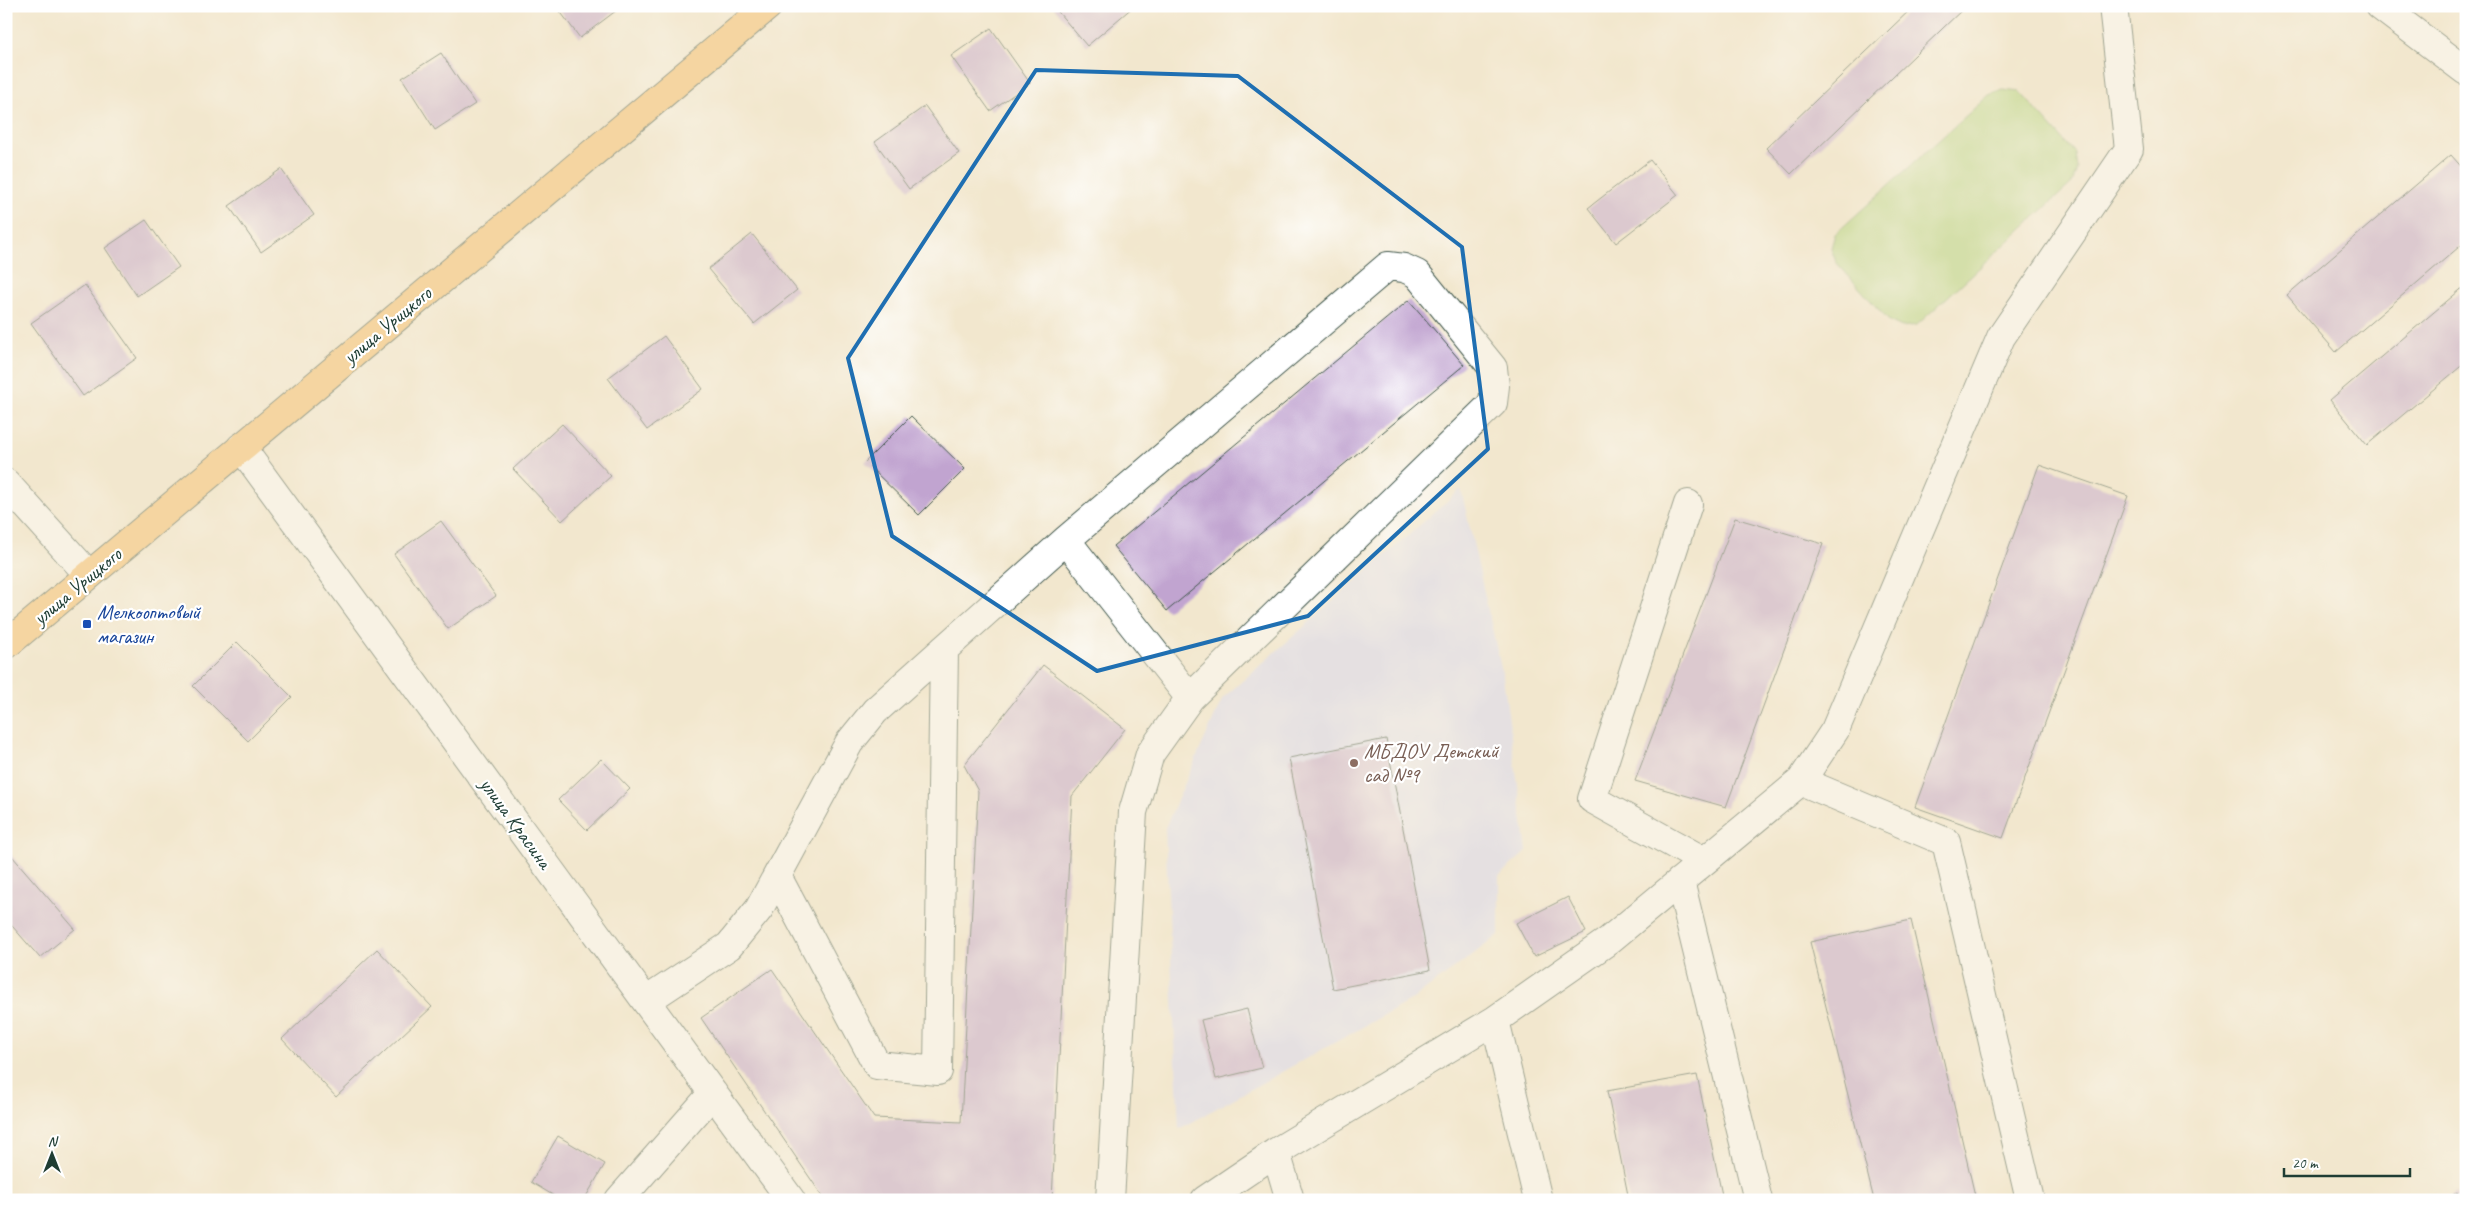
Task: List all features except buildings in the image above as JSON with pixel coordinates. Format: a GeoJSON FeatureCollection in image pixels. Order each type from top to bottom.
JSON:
{"type":"FeatureCollection","features":[{"type":"Feature","properties":{"kind":"main road","name":"улица Урицкого"},"geometry":{"type":"LineString","coordinates":[[6,645],[768,6]]}},
{"type":"Feature","properties":{"kind":"street"},"geometry":{"type":"LineString","coordinates":[[1205,1200],[1276,1152],[1495,1020],[1608,941],[1801,781],[1835,730],[2001,337],[2129,149],[2113,6]]}},
{"type":"Feature","properties":{"kind":"street"},"geometry":{"type":"LineString","coordinates":[[2380,6],[2466,72]]}},
{"type":"Feature","properties":{"kind":"street"},"geometry":{"type":"LineString","coordinates":[[646,1001],[729,946],[759,909],[849,743],[874,711],[1066,540],[1388,266],[1404,268],[1417,274],[1493,368],[1495,386],[1493,403],[1190,698],[1150,754],[1132,812],[1110,1200]]}},
{"type":"Feature","properties":{"kind":"street","name":"улица Красина"},"geometry":{"type":"LineString","coordinates":[[241,447],[791,1200]]}},
{"type":"Feature","properties":{"kind":"street"},"geometry":{"type":"LineString","coordinates":[[6,483],[89,575]]}},
{"type":"Feature","properties":{"kind":"street"},"geometry":{"type":"LineString","coordinates":[[1688,504],[1592,799],[1704,861]]}},
{"type":"Feature","properties":{"kind":"street"},"geometry":{"type":"LineString","coordinates":[[1066,540],[1190,698]]}},
{"type":"Feature","properties":{"kind":"street"},"geometry":{"type":"LineString","coordinates":[[777,876],[877,1065],[938,1071],[944,649]]}},
{"type":"Feature","properties":{"kind":"street"},"geometry":{"type":"LineString","coordinates":[[1801,781],[1946,842],[2030,1200]]}},
{"type":"Feature","properties":{"kind":"street"},"geometry":{"type":"LineString","coordinates":[[1680,881],[1758,1200]]}},
{"type":"Feature","properties":{"kind":"street"},"geometry":{"type":"LineString","coordinates":[[1495,1020],[1538,1200]]}},
{"type":"Feature","properties":{"kind":"street"},"geometry":{"type":"LineString","coordinates":[[619,1200],[713,1093]]}},
{"type":"Feature","properties":{"kind":"street"},"geometry":{"type":"LineString","coordinates":[[1276,1152],[1290,1200]]}},
{"type":"Feature","properties":{"kind":"highlighted area"},"geometry":{"type":"Polygon","coordinates":[[[1036,70],[1238,76],[1462,247],[1488,449],[1308,616],[1097,671],[892,536],[848,358],[1036,70]]]}},
{"type":"Feature","properties":{"kind":"shaded area","name":"МБДОУ Детский сад №9"},"geometry":{"type":"Polygon","coordinates":[[[1461,489],[1503,677],[1527,851],[1499,876],[1499,935],[1413,999],[1179,1129],[1165,828],[1223,698],[1461,489]]]}},
{"type":"Feature","properties":{"kind":"green space"},"geometry":{"type":"Polygon","coordinates":[[[2003,90],[2020,92],[2075,153],[2077,169],[2072,183],[1917,325],[1902,327],[1889,321],[1836,262],[1831,248],[1835,234],[1989,95],[2003,90]]]}},
{"type":"Feature","properties":{"kind":"place","name":"Мелкооптовый магазин"},"geometry":{"type":"Point","coordinates":[87,624]}},
{"type":"Feature","properties":{"kind":"place","name":"МБДОУ Детский сад №9"},"geometry":{"type":"Point","coordinates":[1354,763]}}]}
